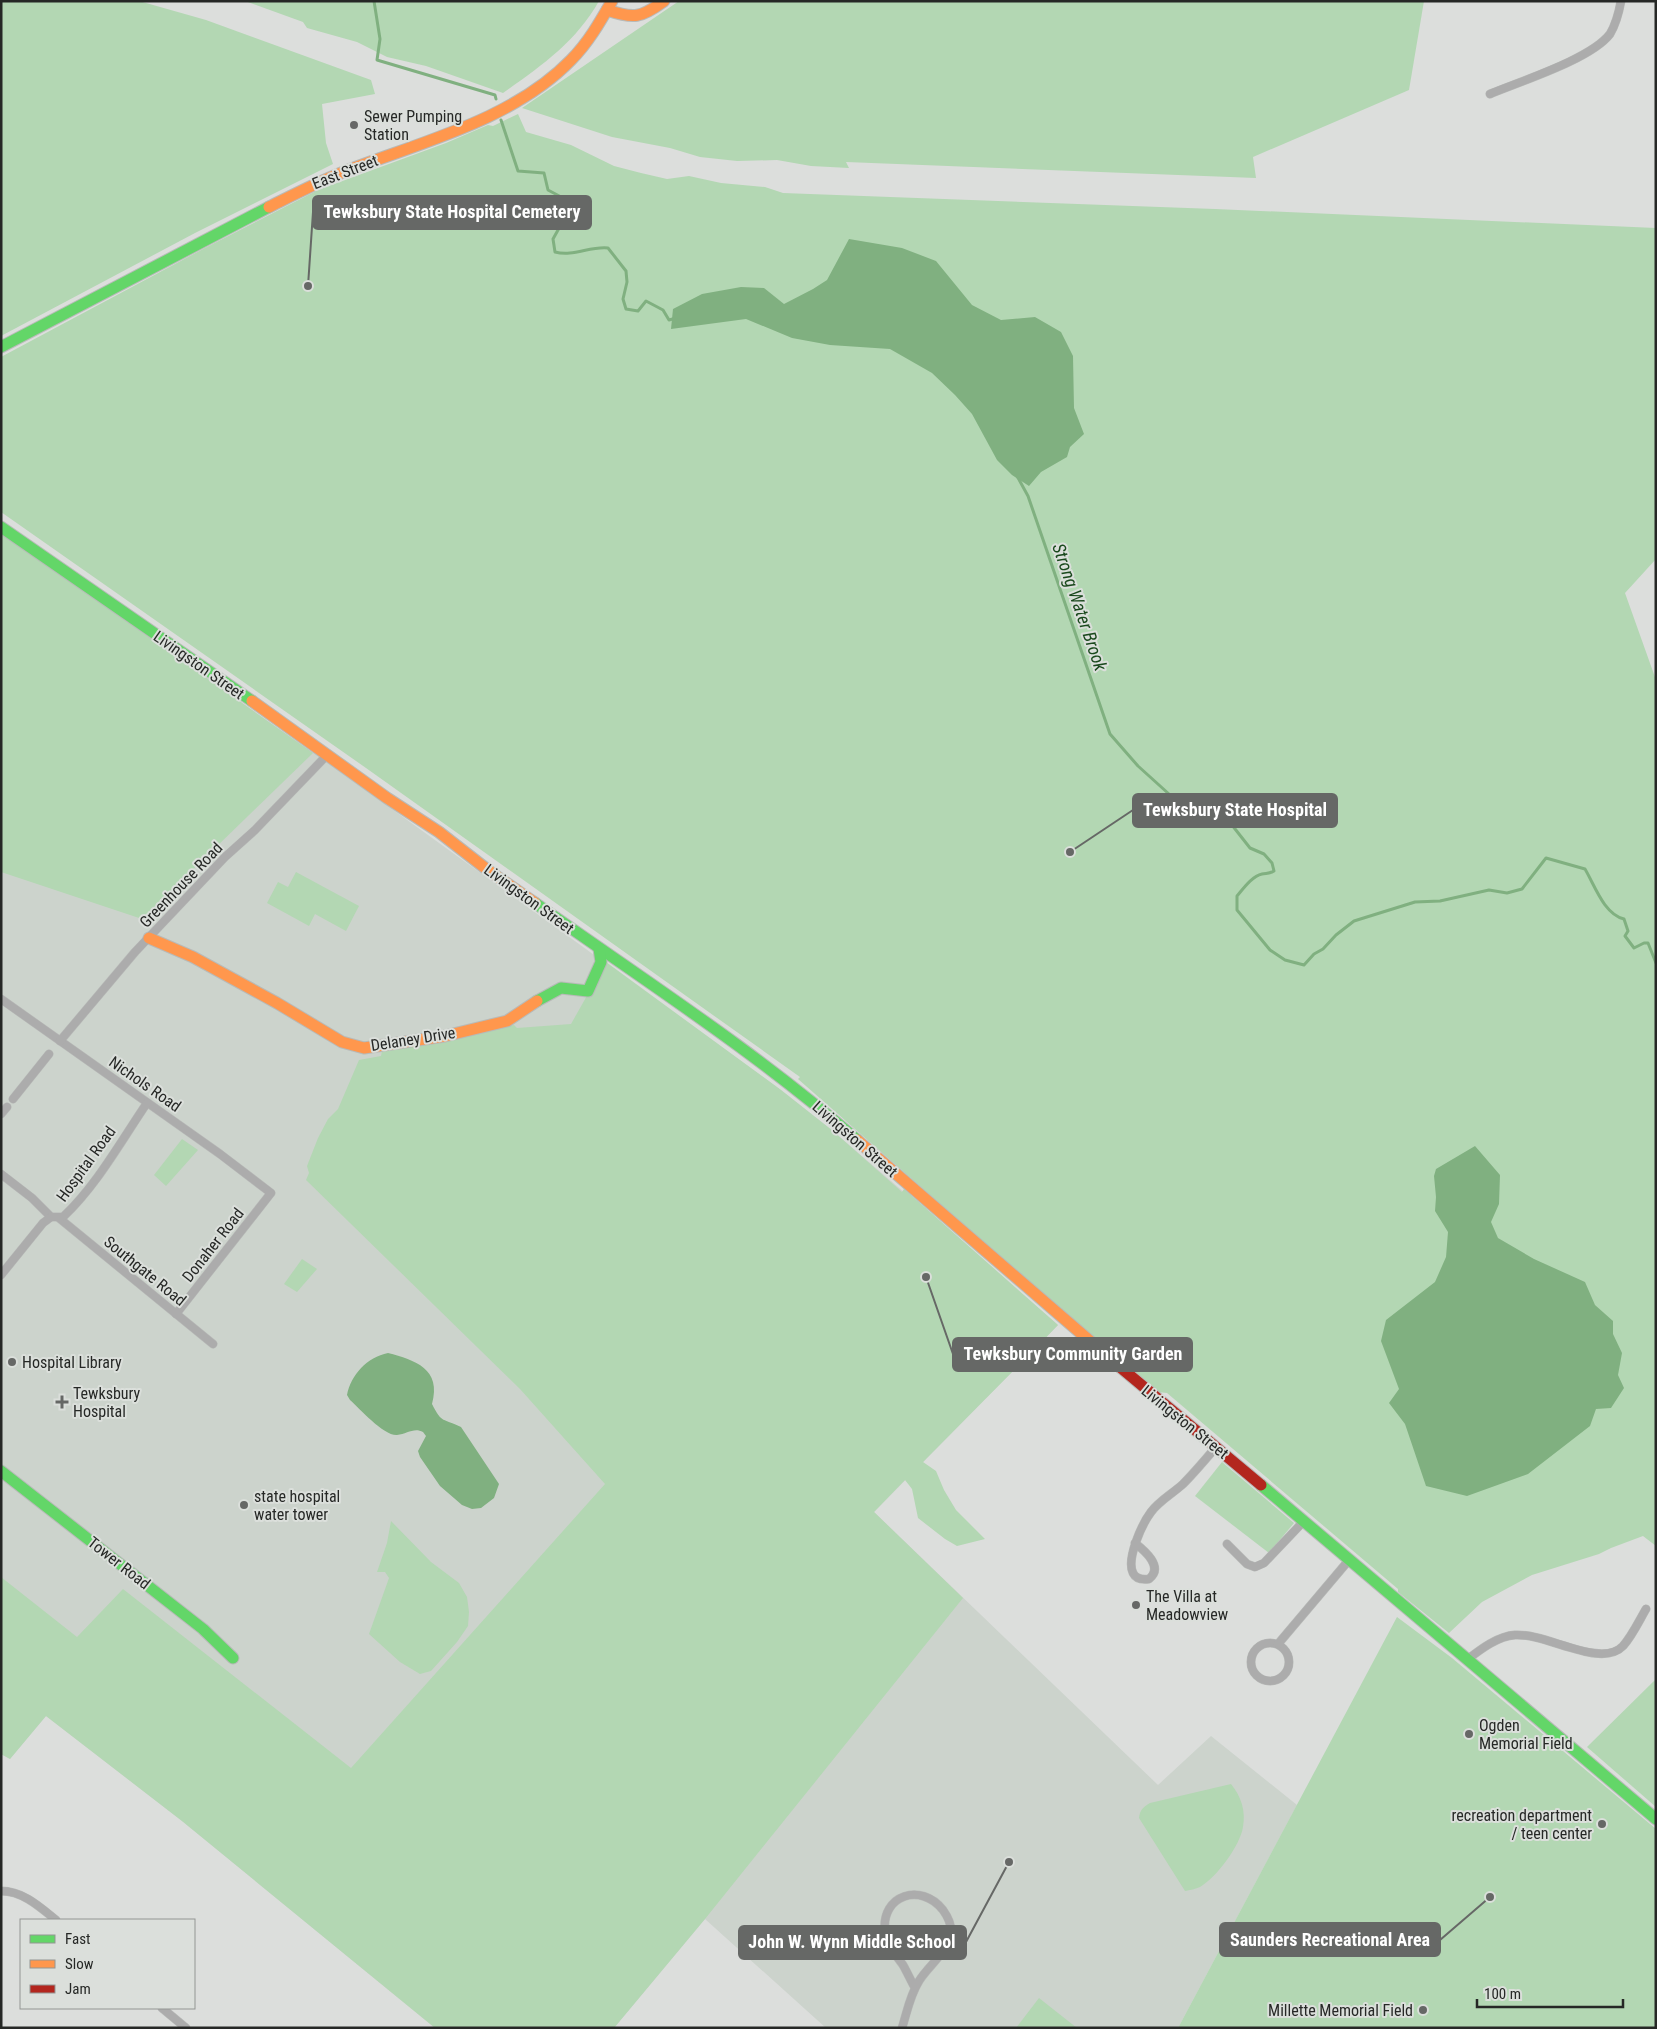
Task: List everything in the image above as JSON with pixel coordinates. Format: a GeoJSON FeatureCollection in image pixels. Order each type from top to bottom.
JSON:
{"type":"FeatureCollection","features":[{"type":"Feature","properties":{"kind":"street"},"geometry":{"type":"LineString","coordinates":[[609,5],[636,18],[650,12],[664,1]]}},
{"type":"Feature","properties":{"kind":"street"},"geometry":{"type":"LineString","coordinates":[[1490,94],[1576,58],[1596,46],[1609,34],[1613,27],[1621,1]]}},
{"type":"Feature","properties":{"kind":"street","name":"East Street"},"geometry":{"type":"LineString","coordinates":[[1,347],[335,174],[433,140],[505,107],[566,66],[609,5]]}},
{"type":"Feature","properties":{"kind":"street","name":"Livingston Street"},"geometry":{"type":"LineString","coordinates":[[1,527],[439,832],[489,872],[734,1043],[827,1114],[985,1253],[1656,1819]]}},
{"type":"Feature","properties":{"kind":"street","name":"Greenhouse Road"},"geometry":{"type":"LineString","coordinates":[[60,1041],[149,938],[225,857],[255,830],[328,754]]}},
{"type":"Feature","properties":{"kind":"street","name":"Delaney Drive"},"geometry":{"type":"LineString","coordinates":[[149,938],[193,958],[277,1002],[342,1042],[364,1048],[445,1036],[507,1021],[546,995],[561,988],[588,991],[601,962],[599,949]]}},
{"type":"Feature","properties":{"kind":"street","name":"Nichols Road"},"geometry":{"type":"LineString","coordinates":[[1,999],[220,1154],[271,1193]]}},
{"type":"Feature","properties":{"kind":"street"},"geometry":{"type":"LineString","coordinates":[[13,1099],[49,1054]]}},
{"type":"Feature","properties":{"kind":"street","name":"Hospital Road"},"geometry":{"type":"LineString","coordinates":[[1,1276],[43,1223],[63,1217],[69,1212],[92,1184],[147,1103]]}},
{"type":"Feature","properties":{"kind":"street"},"geometry":{"type":"LineString","coordinates":[[1,1114],[7,1107]]}},
{"type":"Feature","properties":{"kind":"street"},"geometry":{"type":"LineString","coordinates":[[1,1174],[55,1218]]}},
{"type":"Feature","properties":{"kind":"street","name":"Donaher Road"},"geometry":{"type":"LineString","coordinates":[[176,1314],[271,1193]]}},
{"type":"Feature","properties":{"kind":"street","name":"Southgate Road"},"geometry":{"type":"LineString","coordinates":[[55,1218],[214,1344]]}},
{"type":"Feature","properties":{"kind":"street"},"geometry":{"type":"LineString","coordinates":[[1136,1543],[1151,1557],[1154,1564],[1154,1573],[1149,1579],[1142,1580],[1135,1576],[1131,1570],[1132,1556],[1136,1543],[1151,1512],[1183,1484],[1216,1447]]}},
{"type":"Feature","properties":{"kind":"street","name":"Tower Road"},"geometry":{"type":"LineString","coordinates":[[1,1471],[203,1628],[234,1658]]}},
{"type":"Feature","properties":{"kind":"street"},"geometry":{"type":"LineString","coordinates":[[1227,1544],[1246,1564],[1255,1567],[1264,1562],[1304,1521]]}},
{"type":"Feature","properties":{"kind":"street"},"geometry":{"type":"LineString","coordinates":[[1278,1644],[1349,1560]]}},
{"type":"Feature","properties":{"kind":"street"},"geometry":{"type":"LineString","coordinates":[[1468,1659],[1495,1642],[1514,1635],[1546,1639],[1590,1654],[1608,1653],[1623,1646],[1646,1610]]}},
{"type":"Feature","properties":{"kind":"street"},"geometry":{"type":"LineString","coordinates":[[1265,1643],[1278,1644],[1289,1658],[1287,1670],[1284,1675],[1273,1681],[1261,1679],[1252,1669],[1251,1656],[1254,1650],[1265,1643]]}},
{"type":"Feature","properties":{"kind":"street"},"geometry":{"type":"LineString","coordinates":[[1,1892],[22,1896],[36,1903],[55,1919]]}},
{"type":"Feature","properties":{"kind":"street"},"geometry":{"type":"LineString","coordinates":[[902,2028],[915,1988],[944,1948],[951,1935],[951,1923],[944,1911],[932,1898],[918,1894],[906,1895],[893,1904],[885,1918],[885,1932],[892,1951],[903,1965],[915,1988]]}},
{"type":"Feature","properties":{"kind":"street"},"geometry":{"type":"LineString","coordinates":[[163,2009],[186,2028]]}},
{"type":"Feature","properties":{"kind":"shaded area"},"geometry":{"type":"Polygon","coordinates":[[[1,1],[139,1],[206,20],[371,80],[375,94],[322,104],[326,143],[333,164],[195,233],[1,336],[1,1]]]}},
{"type":"Feature","properties":{"kind":"shaded area"},"geometry":{"type":"Polygon","coordinates":[[[245,1],[599,1],[580,29],[556,53],[503,93],[426,66],[387,57],[357,42],[307,28],[303,22],[245,1]]]}},
{"type":"Feature","properties":{"kind":"shaded area"},"geometry":{"type":"Polygon","coordinates":[[[679,1],[1424,1],[1409,90],[1253,157],[1256,178],[846,162],[849,168],[811,166],[777,160],[737,161],[700,157],[670,148],[612,137],[522,108],[679,1]]]}},
{"type":"Feature","properties":{"kind":"shaded area"},"geometry":{"type":"Polygon","coordinates":[[[518,114],[526,132],[571,145],[614,166],[667,179],[689,176],[721,183],[765,187],[783,193],[1656,228],[1656,559],[1625,593],[1656,680],[1656,1546],[1643,1536],[1599,1554],[1532,1575],[1482,1602],[1449,1633],[1398,1592],[1398,1589],[1167,1393],[1158,1392],[1117,1359],[798,1079],[800,1077],[366,768],[1,512],[1,357],[318,190],[446,143],[488,125],[493,126],[518,114]]]}},
{"type":"Feature","properties":{"kind":"shaded area"},"geometry":{"type":"Polygon","coordinates":[[[849,239],[902,248],[936,261],[972,305],[1001,320],[1035,317],[1061,332],[1073,356],[1074,408],[1084,434],[1070,447],[1067,457],[1041,472],[1029,486],[1012,475],[997,460],[972,414],[955,395],[932,373],[890,349],[830,345],[792,338],[746,319],[671,329],[673,309],[702,294],[741,287],[764,288],[784,304],[827,280],[849,239]]]}},
{"type":"Feature","properties":{"kind":"shaded area"},"geometry":{"type":"Polygon","coordinates":[[[1,533],[356,783],[781,1090],[833,1131],[1058,1325],[874,1512],[1158,1785],[1211,1736],[1297,1805],[1178,2028],[826,2028],[705,1919],[614,2028],[435,2028],[182,1821],[46,1716],[10,1759],[1,1754],[1,533]]]}},
{"type":"Feature","properties":{"kind":"shaded area"},"geometry":{"type":"Polygon","coordinates":[[[1,533],[313,753],[142,919],[1,872],[1,533]]]}},
{"type":"Feature","properties":{"kind":"shaded area"},"geometry":{"type":"Polygon","coordinates":[[[296,872],[359,906],[346,931],[315,914],[309,926],[267,903],[278,882],[288,887],[296,872]]]}},
{"type":"Feature","properties":{"kind":"shaded area"},"geometry":{"type":"Polygon","coordinates":[[[606,962],[781,1090],[833,1131],[902,1192],[904,1189],[1058,1325],[1032,1352],[1030,1357],[1026,1358],[923,1462],[936,1471],[944,1490],[956,1510],[985,1539],[957,1546],[945,1539],[918,1518],[912,1489],[905,1480],[874,1512],[963,1598],[705,1919],[614,2028],[435,2028],[182,1821],[46,1716],[10,1759],[1,1754],[1,1577],[77,1637],[123,1589],[351,1768],[605,1484],[520,1389],[306,1180],[309,1173],[307,1166],[328,1119],[338,1109],[359,1060],[381,1056],[382,1051],[406,1044],[514,1025],[517,1028],[571,1024],[606,962]]]}},
{"type":"Feature","properties":{"kind":"shaded area"},"geometry":{"type":"Polygon","coordinates":[[[182,1139],[198,1150],[166,1186],[154,1175],[182,1139]]]}},
{"type":"Feature","properties":{"kind":"shaded area"},"geometry":{"type":"Polygon","coordinates":[[[1475,1146],[1500,1175],[1499,1204],[1491,1222],[1498,1238],[1534,1259],[1585,1282],[1595,1305],[1613,1321],[1613,1334],[1622,1353],[1618,1375],[1624,1388],[1611,1408],[1596,1409],[1590,1426],[1528,1474],[1467,1496],[1426,1486],[1405,1424],[1389,1403],[1399,1389],[1381,1341],[1386,1320],[1435,1282],[1446,1257],[1448,1232],[1435,1211],[1434,1176],[1436,1169],[1475,1146]]]}},
{"type":"Feature","properties":{"kind":"shaded area"},"geometry":{"type":"Polygon","coordinates":[[[302,1259],[317,1269],[297,1292],[284,1284],[302,1259]]]}},
{"type":"Feature","properties":{"kind":"shaded area"},"geometry":{"type":"Polygon","coordinates":[[[388,1353],[416,1363],[430,1374],[434,1392],[432,1404],[438,1415],[444,1420],[461,1427],[499,1484],[494,1498],[481,1508],[472,1509],[462,1505],[440,1486],[418,1451],[426,1436],[423,1432],[413,1430],[397,1435],[392,1434],[379,1427],[347,1395],[352,1381],[361,1368],[373,1358],[388,1353]]]}},
{"type":"Feature","properties":{"kind":"shaded area"},"geometry":{"type":"Polygon","coordinates":[[[1222,1462],[1294,1523],[1269,1553],[1195,1496],[1222,1462]]]}},
{"type":"Feature","properties":{"kind":"shaded area"},"geometry":{"type":"Polygon","coordinates":[[[391,1521],[431,1562],[459,1583],[467,1597],[468,1626],[457,1642],[431,1671],[420,1674],[400,1662],[369,1634],[389,1578],[385,1572],[377,1572],[387,1543],[391,1521]]]}},
{"type":"Feature","properties":{"kind":"shaded area"},"geometry":{"type":"Polygon","coordinates":[[[1397,1617],[1452,1658],[1656,1829],[1656,2028],[1178,2028],[1397,1617]]]}},
{"type":"Feature","properties":{"kind":"shaded area"},"geometry":{"type":"Polygon","coordinates":[[[1656,1679],[1656,1807],[1587,1747],[1656,1679]]]}},
{"type":"Feature","properties":{"kind":"shaded area"},"geometry":{"type":"Polygon","coordinates":[[[1231,1784],[1238,1794],[1243,1810],[1244,1821],[1241,1835],[1226,1861],[1206,1883],[1195,1889],[1185,1891],[1139,1818],[1140,1813],[1150,1803],[1231,1784]]]}},
{"type":"Feature","properties":{"kind":"shaded area"},"geometry":{"type":"Polygon","coordinates":[[[1039,1998],[1077,2028],[1016,2028],[1039,1998]]]}},
{"type":"Feature","properties":{"kind":"waterway","name":"Strong Water Brook"},"geometry":{"type":"LineString","coordinates":[[374,1],[380,39],[377,60],[495,95],[496,99]]}},
{"type":"Feature","properties":{"kind":"waterway","name":"Strong Water Brook"},"geometry":{"type":"LineString","coordinates":[[501,120],[518,171],[544,173],[548,190],[563,198],[577,202],[579,210],[563,221],[553,239],[555,252],[568,253],[595,248],[608,248],[626,271],[627,282],[623,299],[626,309],[638,311],[646,301],[663,310],[669,320],[676,318]]}},
{"type":"Feature","properties":{"kind":"waterway","name":"Strong Water Brook"},"geometry":{"type":"LineString","coordinates":[[1017,476],[1028,496],[1110,734],[1138,766],[1180,804],[1190,809],[1211,812],[1228,820],[1250,848],[1264,854],[1272,863],[1274,871],[1255,877],[1237,896],[1237,910],[1270,950],[1285,960],[1304,965],[1314,954],[1323,949],[1336,935],[1354,921],[1415,902],[1440,901],[1489,890],[1507,893],[1522,889],[1546,858],[1585,869],[1596,891],[1606,905],[1617,916],[1624,919],[1628,931],[1625,936],[1634,948],[1648,943],[1656,963]]}},
{"type":"Feature","properties":{"kind":"traffic: fast"},"geometry":{"type":"LineString","coordinates":[[1,347],[269,207]]}},
{"type":"Feature","properties":{"kind":"traffic: fast"},"geometry":{"type":"LineString","coordinates":[[1,527],[252,701]]}},
{"type":"Feature","properties":{"kind":"traffic: fast"},"geometry":{"type":"LineString","coordinates":[[535,903],[739,1047],[819,1108],[857,1140]]}},
{"type":"Feature","properties":{"kind":"traffic: fast"},"geometry":{"type":"LineString","coordinates":[[537,1001],[561,988],[588,991],[601,962],[599,949]]}},
{"type":"Feature","properties":{"kind":"traffic: fast"},"geometry":{"type":"LineString","coordinates":[[1,1471],[203,1629],[233,1658]]}},
{"type":"Feature","properties":{"kind":"traffic: fast"},"geometry":{"type":"LineString","coordinates":[[1261,1485],[1656,1819]]}},
{"type":"Feature","properties":{"kind":"traffic: slow"},"geometry":{"type":"LineString","coordinates":[[269,207],[341,173],[462,128],[492,115],[521,99],[547,81],[571,60],[583,47],[612,1]]}},
{"type":"Feature","properties":{"kind":"traffic: slow"},"geometry":{"type":"LineString","coordinates":[[607,10],[631,16],[643,14],[664,1]]}},
{"type":"Feature","properties":{"kind":"traffic: slow"},"geometry":{"type":"LineString","coordinates":[[252,701],[387,798],[439,832],[489,871],[535,903]]}},
{"type":"Feature","properties":{"kind":"traffic: slow"},"geometry":{"type":"LineString","coordinates":[[149,938],[193,957],[277,1003],[342,1042],[364,1048],[445,1036],[507,1021],[537,1001]]}},
{"type":"Feature","properties":{"kind":"traffic: slow"},"geometry":{"type":"LineString","coordinates":[[857,1140],[1120,1367]]}},
{"type":"Feature","properties":{"kind":"traffic: jam"},"geometry":{"type":"LineString","coordinates":[[1120,1367],[1261,1485]]}},
{"type":"Feature","properties":{"kind":"place","name":"Sewer Pumping Station"},"geometry":{"type":"Point","coordinates":[354,125]}},
{"type":"Feature","properties":{"kind":"place","name":"Tewksbury State Hospital Cemetery"},"geometry":{"type":"Point","coordinates":[308,286]}},
{"type":"Feature","properties":{"kind":"place","name":"Tewksbury State Hospital"},"geometry":{"type":"Point","coordinates":[1070,852]}},
{"type":"Feature","properties":{"kind":"place","name":"Tewksbury Community Garden"},"geometry":{"type":"Point","coordinates":[926,1277]}},
{"type":"Feature","properties":{"kind":"place","name":"Hospital Library"},"geometry":{"type":"Point","coordinates":[12,1362]}},
{"type":"Feature","properties":{"kind":"place","name":"Tewksbury Hospital"},"geometry":{"type":"Point","coordinates":[62,1402]}},
{"type":"Feature","properties":{"kind":"place","name":"state hospital water tower"},"geometry":{"type":"Point","coordinates":[244,1505]}},
{"type":"Feature","properties":{"kind":"place","name":"The Villa at Meadowview"},"geometry":{"type":"Point","coordinates":[1136,1605]}},
{"type":"Feature","properties":{"kind":"place","name":"Ogden Memorial Field"},"geometry":{"type":"Point","coordinates":[1469,1734]}},
{"type":"Feature","properties":{"kind":"place","name":"recreation department / teen center"},"geometry":{"type":"Point","coordinates":[1602,1824]}},
{"type":"Feature","properties":{"kind":"place","name":"John W. Wynn Middle School"},"geometry":{"type":"Point","coordinates":[1009,1862]}},
{"type":"Feature","properties":{"kind":"place","name":"Saunders Recreational Area"},"geometry":{"type":"Point","coordinates":[1490,1897]}},
{"type":"Feature","properties":{"kind":"place","name":"Millette Memorial Field"},"geometry":{"type":"Point","coordinates":[1423,2010]}}]}
